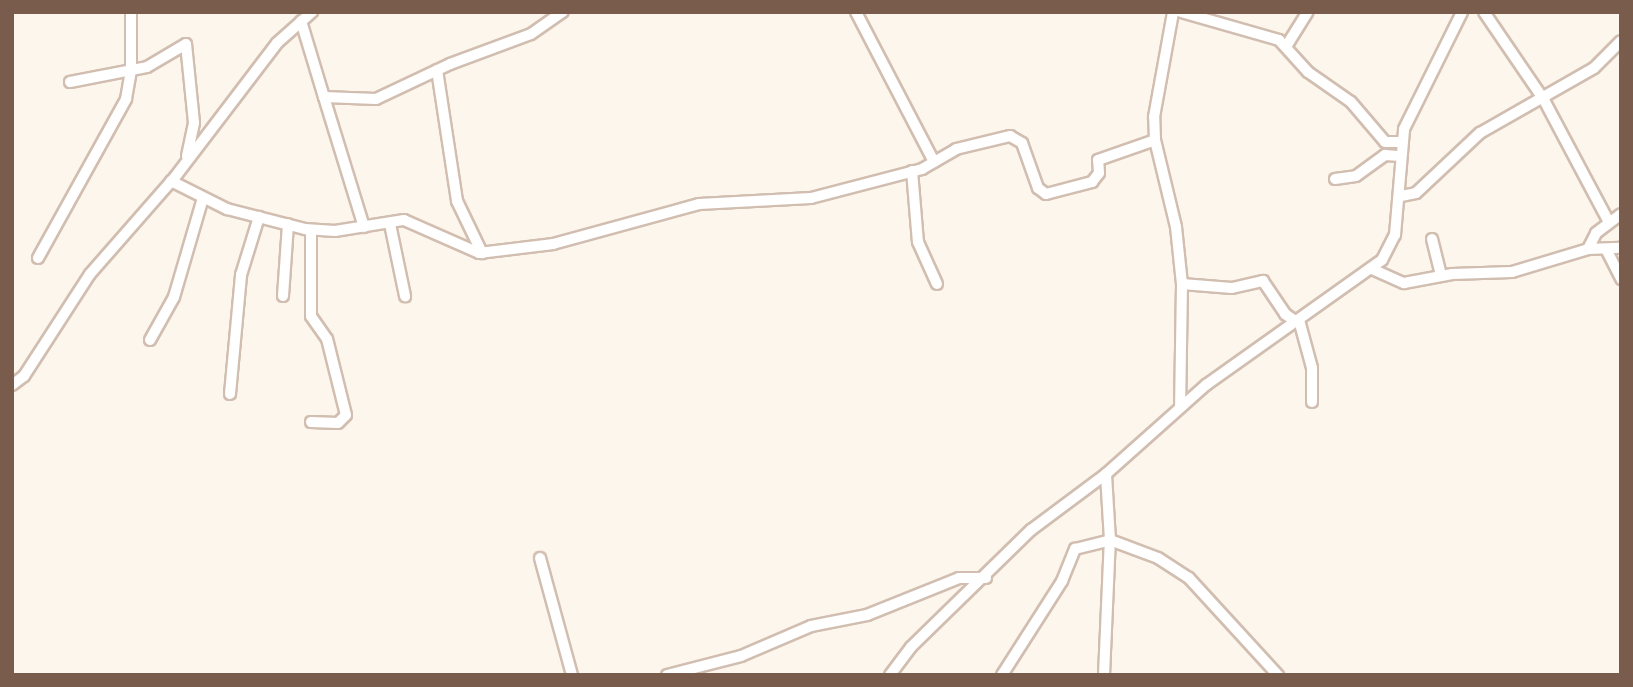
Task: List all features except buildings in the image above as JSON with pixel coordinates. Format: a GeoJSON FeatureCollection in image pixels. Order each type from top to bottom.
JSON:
{"type":"FeatureCollection","features":[{"type":"Feature","properties":{"kind":"street"},"geometry":{"type":"LineString","coordinates":[[38,258],[119,114],[131,70],[131,12]]}},
{"type":"Feature","properties":{"kind":"street"},"geometry":{"type":"LineString","coordinates":[[292,12],[324,97],[364,227]]}},
{"type":"Feature","properties":{"kind":"street"},"geometry":{"type":"LineString","coordinates":[[12,385],[27,371],[46,335],[90,274],[171,181],[297,24],[312,12]]}},
{"type":"Feature","properties":{"kind":"street"},"geometry":{"type":"LineString","coordinates":[[324,97],[381,98],[437,69],[531,34],[563,12]]}},
{"type":"Feature","properties":{"kind":"street"},"geometry":{"type":"LineString","coordinates":[[856,12],[934,162]]}},
{"type":"Feature","properties":{"kind":"street"},"geometry":{"type":"LineString","coordinates":[[1173,12],[1154,117],[1155,140],[1175,227],[1182,284],[1180,407]]}},
{"type":"Feature","properties":{"kind":"street"},"geometry":{"type":"LineString","coordinates":[[1181,12],[1227,28],[1258,32],[1287,45],[1308,72],[1351,102],[1385,142],[1401,142]]}},
{"type":"Feature","properties":{"kind":"street"},"geometry":{"type":"LineString","coordinates":[[1287,45],[1308,12]]}},
{"type":"Feature","properties":{"kind":"street"},"geometry":{"type":"LineString","coordinates":[[890,675],[911,647],[986,578],[1031,530],[1106,474],[1180,407],[1372,270],[1395,235],[1401,196],[1401,142],[1408,119],[1462,12]]}},
{"type":"Feature","properties":{"kind":"street"},"geometry":{"type":"LineString","coordinates":[[1484,12],[1544,100],[1609,222]]}},
{"type":"Feature","properties":{"kind":"street"},"geometry":{"type":"LineString","coordinates":[[1401,196],[1416,193],[1493,124],[1544,100],[1594,68],[1621,41]]}},
{"type":"Feature","properties":{"kind":"street"},"geometry":{"type":"LineString","coordinates":[[69,82],[147,66],[174,48],[190,55],[194,123],[187,159]]}},
{"type":"Feature","properties":{"kind":"street"},"geometry":{"type":"LineString","coordinates":[[437,69],[457,201],[482,253]]}},
{"type":"Feature","properties":{"kind":"street"},"geometry":{"type":"LineString","coordinates":[[171,181],[203,198],[259,217],[311,230],[415,222],[482,253],[562,242],[699,204],[811,198],[912,171],[961,147],[1015,138],[1025,149],[1038,188],[1046,194],[1092,182],[1099,173],[1098,160],[1155,140]]}},
{"type":"Feature","properties":{"kind":"street"},"geometry":{"type":"LineString","coordinates":[[1335,179],[1360,174],[1385,155],[1401,156]]}},
{"type":"Feature","properties":{"kind":"street"},"geometry":{"type":"LineString","coordinates":[[912,171],[918,242],[937,284]]}},
{"type":"Feature","properties":{"kind":"street"},"geometry":{"type":"LineString","coordinates":[[150,340],[174,297],[203,198]]}},
{"type":"Feature","properties":{"kind":"street"},"geometry":{"type":"LineString","coordinates":[[1588,249],[1588,243],[1621,214]]}},
{"type":"Feature","properties":{"kind":"street"},"geometry":{"type":"LineString","coordinates":[[230,394],[242,275],[259,217]]}},
{"type":"Feature","properties":{"kind":"street"},"geometry":{"type":"LineString","coordinates":[[390,223],[405,296]]}},
{"type":"Feature","properties":{"kind":"street"},"geometry":{"type":"LineString","coordinates":[[283,296],[288,224]]}},
{"type":"Feature","properties":{"kind":"street"},"geometry":{"type":"LineString","coordinates":[[310,422],[338,423],[346,415],[327,339],[311,316],[311,230]]}},
{"type":"Feature","properties":{"kind":"street"},"geometry":{"type":"LineString","coordinates":[[1432,239],[1441,276]]}},
{"type":"Feature","properties":{"kind":"street"},"geometry":{"type":"LineString","coordinates":[[1372,270],[1401,283],[1441,276],[1512,272],[1588,249],[1621,248]]}},
{"type":"Feature","properties":{"kind":"street"},"geometry":{"type":"LineString","coordinates":[[1606,249],[1621,279]]}},
{"type":"Feature","properties":{"kind":"street"},"geometry":{"type":"LineString","coordinates":[[1182,284],[1232,288],[1264,281],[1285,314],[1298,321],[1312,368],[1312,402]]}},
{"type":"Feature","properties":{"kind":"street"},"geometry":{"type":"LineString","coordinates":[[1104,675],[1110,540],[1106,474]]}},
{"type":"Feature","properties":{"kind":"street"},"geometry":{"type":"LineString","coordinates":[[1002,675],[1062,581],[1075,549],[1110,540],[1158,558],[1189,578],[1278,675]]}},
{"type":"Feature","properties":{"kind":"street"},"geometry":{"type":"LineString","coordinates":[[540,558],[572,675]]}},
{"type":"Feature","properties":{"kind":"street"},"geometry":{"type":"LineString","coordinates":[[667,675],[741,656],[811,626],[867,615],[958,578],[986,578]]}}]}
